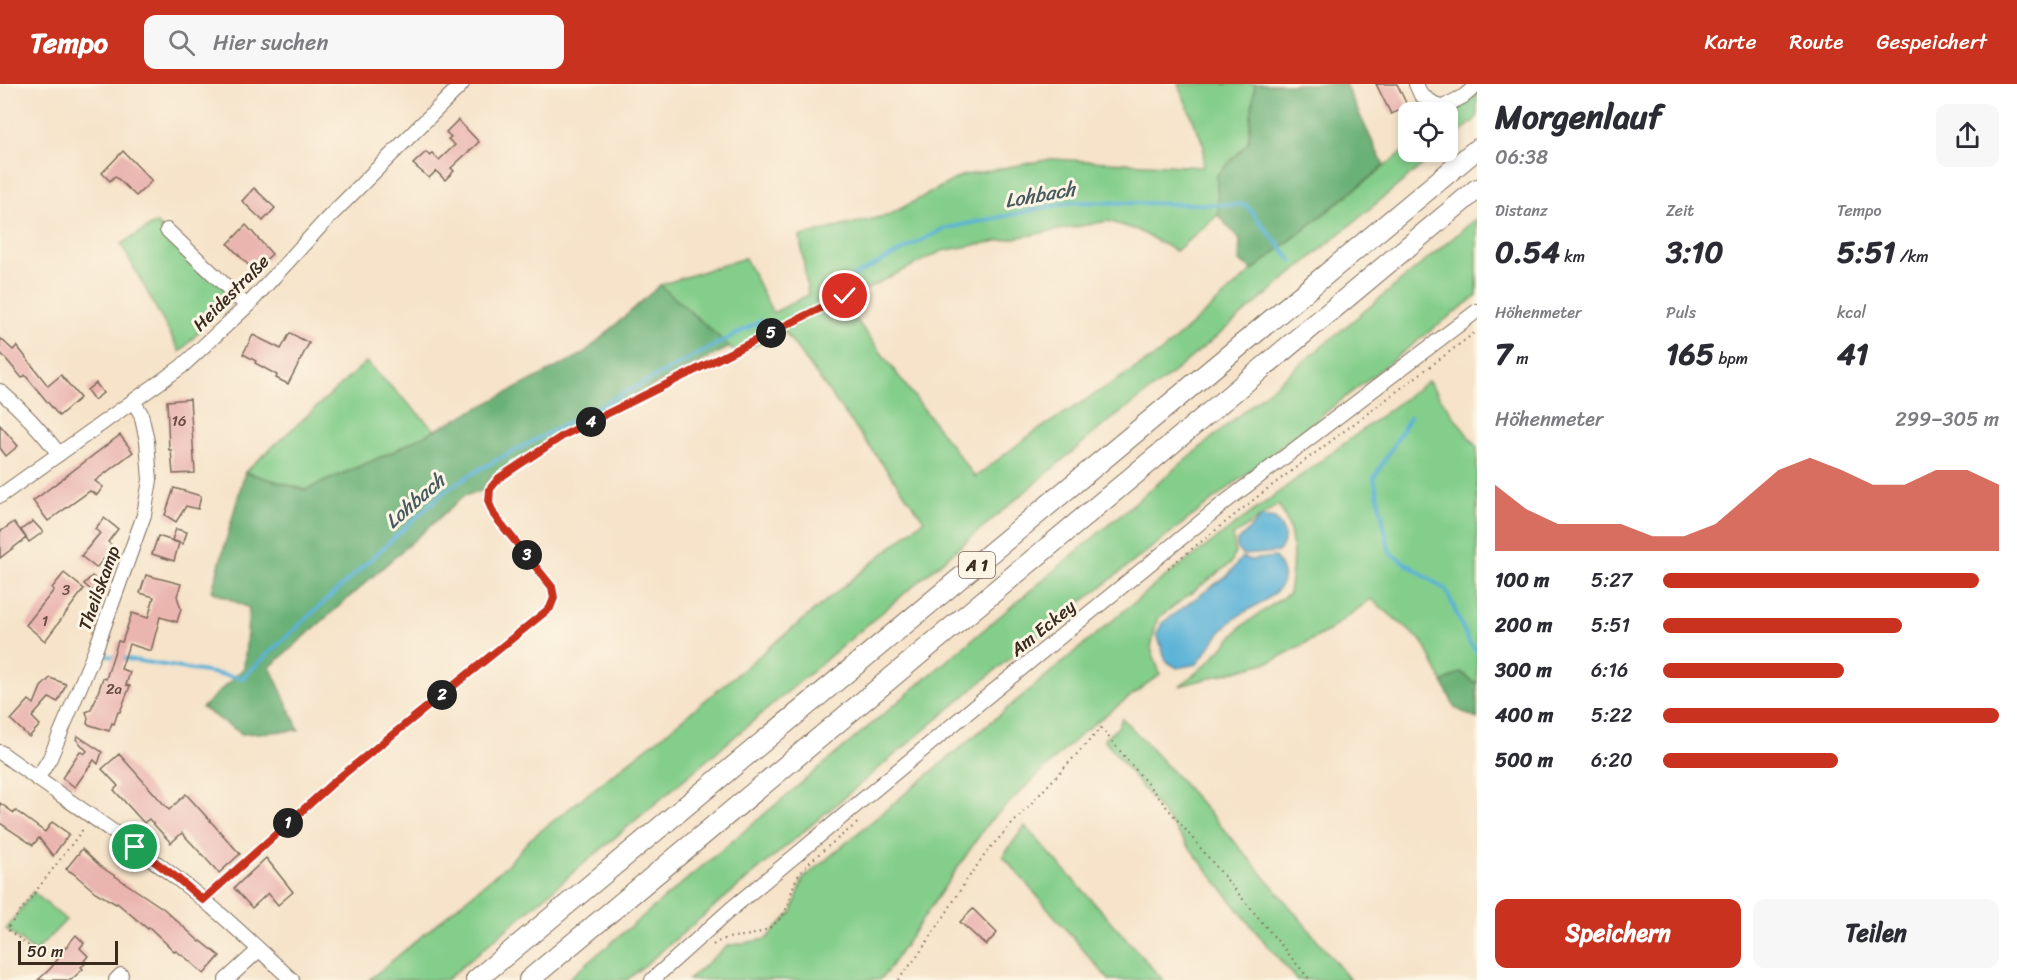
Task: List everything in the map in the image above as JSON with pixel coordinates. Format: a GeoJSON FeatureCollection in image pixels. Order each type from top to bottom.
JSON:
{"type":"FeatureCollection","features":[{"type":"Feature","properties":{"kind":"highway","name":"A 1"},"geometry":{"type":"LineString","coordinates":[[476,980],[1477,149]]}},
{"type":"Feature","properties":{"kind":"highway","name":"A 1"},"geometry":{"type":"LineString","coordinates":[[529,980],[1477,189]]}},
{"type":"Feature","properties":{"kind":"street","name":"Heidestraße"},"geometry":{"type":"LineString","coordinates":[[0,496],[181,367],[246,306],[344,202],[462,84]]}},
{"type":"Feature","properties":{"kind":"street"},"geometry":{"type":"LineString","coordinates":[[1416,84],[1421,95],[1440,108],[1464,96],[1477,85]]}},
{"type":"Feature","properties":{"kind":"street"},"geometry":{"type":"LineString","coordinates":[[166,230],[246,306]]}},
{"type":"Feature","properties":{"kind":"street","name":"Am Eckey"},"geometry":{"type":"LineString","coordinates":[[652,980],[731,909],[1224,503],[1474,314]]}},
{"type":"Feature","properties":{"kind":"street"},"geometry":{"type":"LineString","coordinates":[[0,391],[44,433],[59,454]]}},
{"type":"Feature","properties":{"kind":"street","name":"Theilskamp"},"geometry":{"type":"LineString","coordinates":[[37,779],[50,758],[95,651],[144,515],[150,480],[147,441],[141,414],[133,401]]}},
{"type":"Feature","properties":{"kind":"street"},"geometry":{"type":"LineString","coordinates":[[0,752],[177,878],[292,980]]}},
{"type":"Feature","properties":{"kind":"street"},"geometry":{"type":"LineString","coordinates":[[226,980],[259,950]]}},
{"type":"Feature","properties":{"kind":"path"},"geometry":{"type":"LineString","coordinates":[[203,900],[335,781],[550,608],[554,598],[552,587],[494,515],[489,503],[490,489],[499,478],[564,435],[845,296]]}},
{"type":"Feature","properties":{"kind":"path"},"geometry":{"type":"LineString","coordinates":[[1165,570],[1266,490],[1477,331]]}},
{"type":"Feature","properties":{"kind":"path"},"geometry":{"type":"LineString","coordinates":[[898,980],[942,921],[964,884],[1002,834],[1101,728],[1310,980]]}},
{"type":"Feature","properties":{"kind":"path"},"geometry":{"type":"LineString","coordinates":[[713,945],[720,940],[753,936],[773,925],[786,911],[794,884],[803,869],[866,816]]}},
{"type":"Feature","properties":{"kind":"path"},"geometry":{"type":"LineString","coordinates":[[38,953],[8,929],[86,825]]}},
{"type":"Feature","properties":{"kind":"green space"},"geometry":{"type":"Polygon","coordinates":[[[1178,84],[1255,84],[1248,143],[1217,175],[1218,215],[1176,251],[1137,230],[1108,221],[942,251],[842,301],[975,477],[1033,433],[1160,353],[1253,270],[1398,156],[1398,162],[1426,162],[1163,381],[1103,426],[446,980],[369,980],[507,865],[529,840],[668,731],[924,520],[784,331],[736,355],[730,347],[660,285],[745,258],[773,313],[808,295],[800,236],[889,215],[961,176],[1051,159],[1203,167],[1204,146],[1178,84]]]}},
{"type":"Feature","properties":{"kind":"green space"},"geometry":{"type":"Polygon","coordinates":[[[1255,84],[1345,84],[1384,166],[1253,270],[1239,261],[1240,240],[1218,215],[1217,175],[1248,143],[1255,84]]]}},
{"type":"Feature","properties":{"kind":"green space"},"geometry":{"type":"Polygon","coordinates":[[[1477,93],[1477,118],[1458,134],[1458,109],[1477,93]]]}},
{"type":"Feature","properties":{"kind":"green space"},"geometry":{"type":"Polygon","coordinates":[[[1477,218],[1477,296],[1011,657],[627,980],[567,980],[1257,400],[1477,218]]]}},
{"type":"Feature","properties":{"kind":"green space"},"geometry":{"type":"Polygon","coordinates":[[[156,223],[239,296],[210,320],[180,352],[121,244],[156,223]]]}},
{"type":"Feature","properties":{"kind":"green space"},"geometry":{"type":"Polygon","coordinates":[[[660,285],[730,347],[562,432],[494,474],[484,485],[482,491],[464,496],[270,667],[299,730],[242,734],[202,708],[244,668],[249,608],[212,591],[245,472],[305,490],[390,453],[583,354],[660,285]]]}},
{"type":"Feature","properties":{"kind":"green space"},"geometry":{"type":"Polygon","coordinates":[[[366,362],[436,431],[305,490],[245,472],[366,362]]]}},
{"type":"Feature","properties":{"kind":"green space"},"geometry":{"type":"Polygon","coordinates":[[[1428,381],[1477,448],[1477,682],[1473,682],[1461,672],[1443,683],[1423,642],[1371,599],[1328,631],[1272,661],[1180,686],[1208,663],[1242,626],[1289,593],[1293,559],[1291,536],[1278,505],[1233,536],[1235,553],[1231,563],[1157,619],[1151,648],[1160,674],[1083,732],[988,823],[879,980],[688,980],[727,946],[766,939],[792,912],[803,879],[1161,580],[1428,381]]]}},
{"type":"Feature","properties":{"kind":"green space"},"geometry":{"type":"Polygon","coordinates":[[[1461,672],[1473,682],[1477,682],[1477,719],[1455,708],[1443,683],[1461,672]]]}},
{"type":"Feature","properties":{"kind":"green space"},"geometry":{"type":"Polygon","coordinates":[[[1122,718],[1239,846],[1350,980],[1297,980],[1256,932],[1104,739],[1118,727],[1122,718]]]}},
{"type":"Feature","properties":{"kind":"green space"},"geometry":{"type":"Polygon","coordinates":[[[1025,826],[1163,980],[1109,980],[1003,856],[1025,826]]]}},
{"type":"Feature","properties":{"kind":"green space"},"geometry":{"type":"Polygon","coordinates":[[[33,892],[66,920],[35,952],[6,929],[33,892]]]}},
{"type":"Feature","properties":{"kind":"water"},"geometry":{"type":"Polygon","coordinates":[[[1261,517],[1275,519],[1278,523],[1284,535],[1281,548],[1278,552],[1244,555],[1240,553],[1237,542],[1261,517]]]}},
{"type":"Feature","properties":{"kind":"water"},"geometry":{"type":"Polygon","coordinates":[[[1242,557],[1250,560],[1275,557],[1283,576],[1278,589],[1228,625],[1197,664],[1177,668],[1166,661],[1157,634],[1162,623],[1229,574],[1242,557]]]}},
{"type":"Feature","properties":{"kind":"building"},"geometry":{"type":"Polygon","coordinates":[[[1376,84],[1397,84],[1406,102],[1398,102],[1398,111],[1391,114],[1376,84]]]}},
{"type":"Feature","properties":{"kind":"building"},"geometry":{"type":"Polygon","coordinates":[[[458,120],[479,142],[451,168],[454,171],[445,180],[436,171],[429,178],[413,164],[426,152],[430,156],[432,153],[439,160],[455,145],[448,139],[451,137],[446,132],[458,120]]]}},
{"type":"Feature","properties":{"kind":"building"},"geometry":{"type":"Polygon","coordinates":[[[123,151],[152,181],[136,196],[115,176],[110,181],[102,173],[123,151]]]}},
{"type":"Feature","properties":{"kind":"building"},"geometry":{"type":"Polygon","coordinates":[[[254,188],[275,208],[263,221],[242,201],[254,188]]]}},
{"type":"Feature","properties":{"kind":"building"},"geometry":{"type":"Polygon","coordinates":[[[246,225],[272,254],[254,271],[228,244],[246,225]]]}},
{"type":"Feature","properties":{"kind":"building"},"geometry":{"type":"Polygon","coordinates":[[[290,333],[309,343],[288,384],[243,354],[253,335],[281,349],[290,333]]]}},
{"type":"Feature","properties":{"kind":"building"},"geometry":{"type":"Polygon","coordinates":[[[0,338],[13,350],[17,346],[48,386],[61,375],[80,398],[59,416],[25,375],[22,378],[0,352],[0,338]]]}},
{"type":"Feature","properties":{"kind":"building"},"geometry":{"type":"Polygon","coordinates":[[[96,383],[103,393],[94,400],[87,390],[96,383]]]}},
{"type":"Feature","properties":{"kind":"building"},"geometry":{"type":"Polygon","coordinates":[[[190,399],[195,473],[173,474],[171,450],[169,450],[167,401],[190,399]]]}},
{"type":"Feature","properties":{"kind":"building"},"geometry":{"type":"Polygon","coordinates":[[[0,425],[18,446],[6,456],[0,448],[0,425]]]}},
{"type":"Feature","properties":{"kind":"building"},"geometry":{"type":"Polygon","coordinates":[[[120,435],[133,452],[95,481],[103,487],[97,495],[90,491],[48,521],[33,501],[120,435]]]}},
{"type":"Feature","properties":{"kind":"building"},"geometry":{"type":"Polygon","coordinates":[[[174,488],[201,496],[198,509],[186,506],[176,522],[165,515],[174,488]]]}},
{"type":"Feature","properties":{"kind":"building"},"geometry":{"type":"Polygon","coordinates":[[[104,518],[118,529],[108,542],[114,547],[96,568],[81,556],[100,533],[95,529],[104,518]]]}},
{"type":"Feature","properties":{"kind":"building"},"geometry":{"type":"Polygon","coordinates":[[[33,521],[43,532],[29,542],[21,530],[33,521]]]}},
{"type":"Feature","properties":{"kind":"building"},"geometry":{"type":"Polygon","coordinates":[[[14,522],[26,538],[0,558],[0,532],[14,522]]]}},
{"type":"Feature","properties":{"kind":"building"},"geometry":{"type":"Polygon","coordinates":[[[176,529],[187,532],[183,544],[172,540],[176,529]]]}},
{"type":"Feature","properties":{"kind":"building"},"geometry":{"type":"Polygon","coordinates":[[[158,536],[179,543],[174,561],[152,554],[158,536]]]}},
{"type":"Feature","properties":{"kind":"building"},"geometry":{"type":"Polygon","coordinates":[[[64,573],[84,589],[45,641],[26,625],[54,590],[52,588],[64,573]]]}},
{"type":"Feature","properties":{"kind":"building"},"geometry":{"type":"Polygon","coordinates":[[[146,575],[181,584],[177,596],[181,609],[177,622],[160,617],[151,651],[129,644],[121,669],[130,672],[126,685],[130,686],[120,712],[109,731],[87,724],[86,712],[91,710],[103,678],[106,679],[118,641],[122,642],[132,613],[148,618],[154,597],[140,593],[146,575]]]}},
{"type":"Feature","properties":{"kind":"building"},"geometry":{"type":"Polygon","coordinates":[[[92,576],[100,583],[92,591],[84,584],[92,576]]]}},
{"type":"Feature","properties":{"kind":"building"},"geometry":{"type":"Polygon","coordinates":[[[50,678],[66,684],[58,702],[49,698],[32,717],[40,725],[29,737],[11,720],[29,700],[34,704],[41,687],[50,678]]]}},
{"type":"Feature","properties":{"kind":"building"},"geometry":{"type":"Polygon","coordinates":[[[78,736],[102,752],[98,764],[94,760],[75,787],[62,778],[80,751],[84,754],[87,751],[76,739],[78,736]]]}},
{"type":"Feature","properties":{"kind":"building"},"geometry":{"type":"Polygon","coordinates":[[[119,754],[169,810],[186,794],[240,854],[219,873],[182,833],[171,843],[149,819],[144,823],[114,790],[118,786],[102,769],[119,754]]]}},
{"type":"Feature","properties":{"kind":"building"},"geometry":{"type":"Polygon","coordinates":[[[0,803],[14,813],[16,811],[45,832],[52,822],[69,834],[53,856],[39,838],[33,845],[0,823],[0,803]]]}},
{"type":"Feature","properties":{"kind":"building"},"geometry":{"type":"Polygon","coordinates":[[[82,849],[100,866],[164,909],[200,942],[220,956],[204,974],[186,958],[175,952],[149,927],[148,929],[117,903],[95,892],[66,869],[82,849]]]}},
{"type":"Feature","properties":{"kind":"building"},"geometry":{"type":"Polygon","coordinates":[[[266,858],[293,892],[278,905],[268,893],[252,908],[234,888],[266,858]]]}},
{"type":"Feature","properties":{"kind":"building"},"geometry":{"type":"Polygon","coordinates":[[[973,909],[997,933],[986,945],[960,922],[973,909]]]}},
{"type":"Feature","properties":{"kind":"building"},"geometry":{"type":"Polygon","coordinates":[[[76,935],[84,943],[80,948],[88,956],[84,961],[86,963],[81,967],[83,969],[71,980],[38,980],[50,969],[76,935]]]}},
{"type":"Feature","properties":{"kind":"waterway","name":"Lohbach"},"geometry":{"type":"LineString","coordinates":[[820,294],[943,229],[1072,202],[1246,205],[1292,261]]}},
{"type":"Feature","properties":{"kind":"waterway","name":"Lohbach"},"geometry":{"type":"LineString","coordinates":[[103,655],[242,678],[445,491],[480,469],[761,321]]}},
{"type":"Feature","properties":{"kind":"waterway","name":"Lohbach"},"geometry":{"type":"LineString","coordinates":[[1410,417],[1374,478],[1390,553],[1446,590],[1469,642],[1477,651]]}},
{"type":"Feature","properties":{"kind":"route"},"geometry":{"type":"LineString","coordinates":[[135,847],[203,900],[335,781],[550,608],[554,598],[552,587],[494,515],[489,503],[490,489],[499,478],[564,435],[845,296]]}}]}
